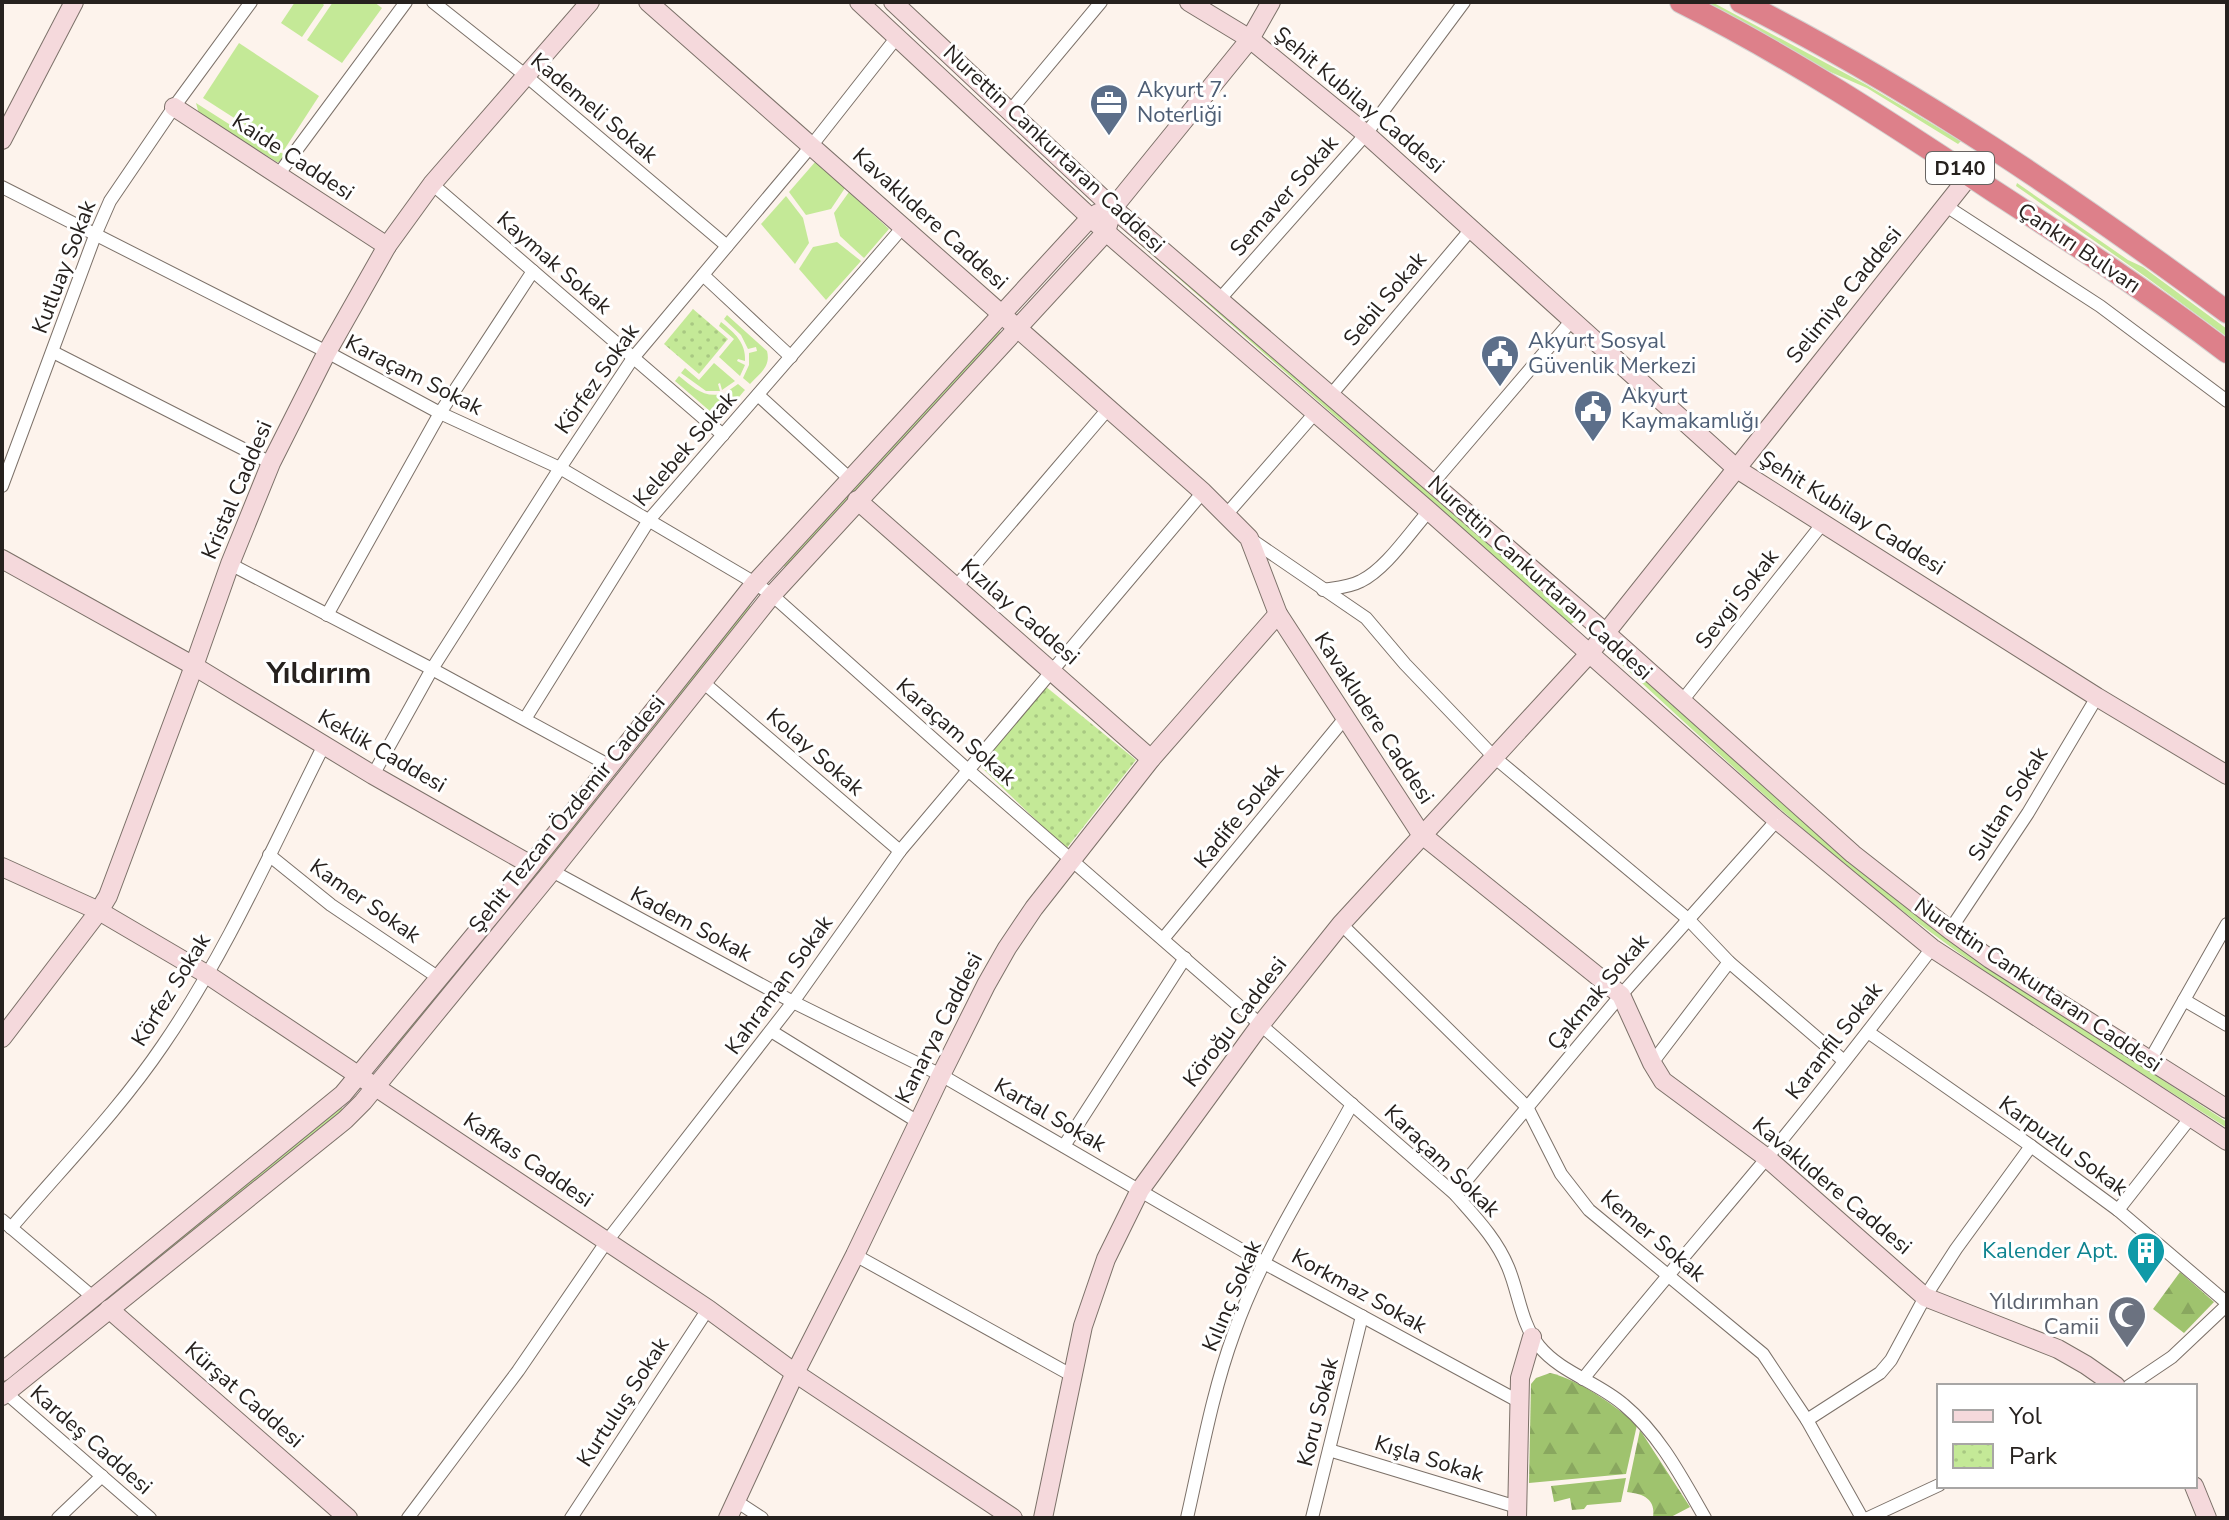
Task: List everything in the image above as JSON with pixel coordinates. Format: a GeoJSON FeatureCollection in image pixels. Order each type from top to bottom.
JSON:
{"type":"FeatureCollection","features":[{"type":"Feature","properties":{"kind":"highway","name":"Çankırı Bulvarı"},"geometry":{"type":"LineString","coordinates":[[1681,2],[1915,139],[2113,270],[2227,352]]}},
{"type":"Feature","properties":{"kind":"highway","name":"Çankırı Bulvarı"},"geometry":{"type":"LineString","coordinates":[[1741,2],[1797,30],[1969,134],[2153,257],[2227,312]]}},
{"type":"Feature","properties":{"kind":"street"},"geometry":{"type":"LineString","coordinates":[[2,140],[74,2]]}},
{"type":"Feature","properties":{"kind":"street","name":"Kutluay Sokak"},"geometry":{"type":"LineString","coordinates":[[2,486],[110,201],[251,2]]}},
{"type":"Feature","properties":{"kind":"street"},"geometry":{"type":"LineString","coordinates":[[278,175],[406,2]]}},
{"type":"Feature","properties":{"kind":"street","name":"Kademeli Sokak"},"geometry":{"type":"LineString","coordinates":[[433,2],[525,75],[727,246]]}},
{"type":"Feature","properties":{"kind":"street","name":"Kristal Caddesi"},"geometry":{"type":"LineString","coordinates":[[2,1038],[108,896],[230,564],[271,463],[327,352],[387,246],[432,184],[590,2]]}},
{"type":"Feature","properties":{"kind":"street","name":"Kavaklıdere Caddesi"},"geometry":{"type":"LineString","coordinates":[[648,2],[1203,492],[1249,538],[1278,614],[1421,834],[1621,995],[1663,1081],[1767,1158],[1925,1297],[2058,1349],[2113,1384]]}},
{"type":"Feature","properties":{"kind":"street","name":"Nurettin Cankurtaran Caddesi"},"geometry":{"type":"LineString","coordinates":[[859,2],[1090,218],[1429,511],[1777,820],[1932,948],[2227,1141]]}},
{"type":"Feature","properties":{"kind":"street","name":"Nurettin Cankurtaran Caddesi"},"geometry":{"type":"LineString","coordinates":[[893,2],[1112,207],[1606,633],[1853,854],[1950,930],[2031,986],[2227,1109]]}},
{"type":"Feature","properties":{"kind":"street"},"geometry":{"type":"LineString","coordinates":[[1010,111],[1101,2]]}},
{"type":"Feature","properties":{"kind":"street","name":"Şehit Kubilay Caddesi"},"geometry":{"type":"LineString","coordinates":[[1189,2],[1250,39],[1366,134],[1737,469],[2097,697],[2227,775]]}},
{"type":"Feature","properties":{"kind":"street"},"geometry":{"type":"LineString","coordinates":[[1112,207],[1250,39],[1271,2]]}},
{"type":"Feature","properties":{"kind":"street","name":"Semaver Sokak"},"geometry":{"type":"LineString","coordinates":[[1219,300],[1366,134],[1464,2]]}},
{"type":"Feature","properties":{"kind":"street","name":"Körfez Sokak"},"geometry":{"type":"LineString","coordinates":[[373,775],[432,669],[633,358],[812,145],[897,37]]}},
{"type":"Feature","properties":{"kind":"street","name":"Kaide Caddesi"},"geometry":{"type":"LineString","coordinates":[[174,107],[387,246]]}},
{"type":"Feature","properties":{"kind":"street","name":"Selimiye Caddesi"},"geometry":{"type":"LineString","coordinates":[[1606,633],[1970,175]]}},
{"type":"Feature","properties":{"kind":"street","name":"Kaymak Sokak"},"geometry":{"type":"LineString","coordinates":[[432,184],[723,435]]}},
{"type":"Feature","properties":{"kind":"street","name":"Karaçam Sokak"},"geometry":{"type":"LineString","coordinates":[[2,187],[440,413],[560,468],[772,595],[1455,1194],[1492,1237],[1508,1267],[1532,1337],[1552,1359],[1623,1403],[1649,1430],[1705,1518]]}},
{"type":"Feature","properties":{"kind":"street"},"geometry":{"type":"LineString","coordinates":[[1946,206],[2100,306],[2227,401]]}},
{"type":"Feature","properties":{"kind":"street","name":"Şehit Tezcan Özdemir Caddesi"},"geometry":{"type":"LineString","coordinates":[[4,1395],[101,1304],[330,1107],[531,865],[755,583],[1090,218],[1112,207]]}},
{"type":"Feature","properties":{"kind":"street","name":"Şehit Tezcan Özdemir Caddesi"},"geometry":{"type":"LineString","coordinates":[[4,1367],[101,1304],[345,1120],[552,871],[772,595],[1106,232],[1112,207]]}},
{"type":"Feature","properties":{"kind":"street","name":"Kelebek Sokak"},"geometry":{"type":"LineString","coordinates":[[525,719],[649,520],[903,227]]}},
{"type":"Feature","properties":{"kind":"street","name":"Sebil Sokak"},"geometry":{"type":"LineString","coordinates":[[1330,396],[1472,228]]}},
{"type":"Feature","properties":{"kind":"street"},"geometry":{"type":"LineString","coordinates":[[327,615],[440,413],[533,271]]}},
{"type":"Feature","properties":{"kind":"street"},"geometry":{"type":"LineString","coordinates":[[703,275],[791,357]]}},
{"type":"Feature","properties":{"kind":"street"},"geometry":{"type":"LineString","coordinates":[[1432,484],[1573,319]]}},
{"type":"Feature","properties":{"kind":"street"},"geometry":{"type":"LineString","coordinates":[[53,352],[271,463]]}},
{"type":"Feature","properties":{"kind":"street"},"geometry":{"type":"LineString","coordinates":[[758,395],[850,479]]}},
{"type":"Feature","properties":{"kind":"street"},"geometry":{"type":"LineString","coordinates":[[955,588],[1108,409]]}},
{"type":"Feature","properties":{"kind":"street"},"geometry":{"type":"LineString","coordinates":[[1226,515],[1315,413]]}},
{"type":"Feature","properties":{"kind":"street","name":"Kahraman Sokak"},"geometry":{"type":"LineString","coordinates":[[408,1518],[518,1371],[607,1241],[793,1002],[900,851],[1203,492]]}},
{"type":"Feature","properties":{"kind":"street","name":"Kızılay Caddesi"},"geometry":{"type":"LineString","coordinates":[[857,500],[1151,759]]}},
{"type":"Feature","properties":{"kind":"street"},"geometry":{"type":"LineString","coordinates":[[1323,590],[1365,580],[1429,511]]}},
{"type":"Feature","properties":{"kind":"street","name":"Sevgi Sokak"},"geometry":{"type":"LineString","coordinates":[[1682,701],[1823,523]]}},
{"type":"Feature","properties":{"kind":"street"},"geometry":{"type":"LineString","coordinates":[[1249,538],[1366,618],[1405,664],[1494,757],[1688,919],[1729,962],[1844,1061]]}},
{"type":"Feature","properties":{"kind":"street","name":"Keklik Caddesi"},"geometry":{"type":"LineString","coordinates":[[2,559],[194,666],[373,775],[531,865]]}},
{"type":"Feature","properties":{"kind":"street"},"geometry":{"type":"LineString","coordinates":[[230,564],[610,766]]}},
{"type":"Feature","properties":{"kind":"street","name":"Kanarya Caddesi"},"geometry":{"type":"LineString","coordinates":[[732,1509],[941,1075],[1007,948],[1151,759],[1278,614]]}},
{"type":"Feature","properties":{"kind":"street","name":"Köroğu Caddesi"},"geometry":{"type":"LineString","coordinates":[[1043,1518],[1083,1326],[1106,1259],[1140,1190],[1261,1024],[1341,924],[1606,633]]}},
{"type":"Feature","properties":{"kind":"street","name":"Kolay Sokak"},"geometry":{"type":"LineString","coordinates":[[704,683],[900,851]]}},
{"type":"Feature","properties":{"kind":"street","name":"Sultan Sokak"},"geometry":{"type":"LineString","coordinates":[[1950,930],[2028,813],[2097,697]]}},
{"type":"Feature","properties":{"kind":"street","name":"Kadife Sokak"},"geometry":{"type":"LineString","coordinates":[[1163,939],[1345,718]]}},
{"type":"Feature","properties":{"kind":"street","name":"Körfez Sokak"},"geometry":{"type":"LineString","coordinates":[[7,1224],[140,1077],[208,975],[324,745]]}},
{"type":"Feature","properties":{"kind":"street","name":"Çakmak Sokak"},"geometry":{"type":"LineString","coordinates":[[1455,1194],[1621,995],[1777,820]]}},
{"type":"Feature","properties":{"kind":"street","name":"Kamer Sokak"},"geometry":{"type":"LineString","coordinates":[[269,855],[331,905],[439,978]]}},
{"type":"Feature","properties":{"kind":"street","name":"Kafkas Caddesi"},"geometry":{"type":"LineString","coordinates":[[2,867],[99,911],[208,975],[708,1309],[795,1373],[1013,1518]]}},
{"type":"Feature","properties":{"kind":"street","name":"Kadem Sokak"},"geometry":{"type":"LineString","coordinates":[[552,871],[793,1002],[941,1075]]}},
{"type":"Feature","properties":{"kind":"street","name":"Kemer Sokak"},"geometry":{"type":"LineString","coordinates":[[1341,924],[1527,1107],[1561,1174],[1589,1210],[1763,1354],[1807,1420],[1862,1518]]}},
{"type":"Feature","properties":{"kind":"street"},"geometry":{"type":"LineString","coordinates":[[2150,1060],[2227,924]]}},
{"type":"Feature","properties":{"kind":"street","name":"Karanfil Sokak"},"geometry":{"type":"LineString","coordinates":[[1583,1379],[1767,1158],[1932,948]]}},
{"type":"Feature","properties":{"kind":"street"},"geometry":{"type":"LineString","coordinates":[[1064,1146],[1185,958]]}},
{"type":"Feature","properties":{"kind":"street"},"geometry":{"type":"LineString","coordinates":[[1652,1063],[1729,962]]}},
{"type":"Feature","properties":{"kind":"street"},"geometry":{"type":"LineString","coordinates":[[2184,1000],[2227,1025]]}},
{"type":"Feature","properties":{"kind":"street"},"geometry":{"type":"LineString","coordinates":[[771,1031],[918,1122]]}},
{"type":"Feature","properties":{"kind":"street","name":"Karpuzlu Sokak"},"geometry":{"type":"LineString","coordinates":[[1868,1032],[2118,1210],[2227,1304]]}},
{"type":"Feature","properties":{"kind":"street","name":"Kartal Sokak"},"geometry":{"type":"LineString","coordinates":[[941,1075],[1140,1190]]}},
{"type":"Feature","properties":{"kind":"street","name":"Kılınç Sokak"},"geometry":{"type":"LineString","coordinates":[[1187,1518],[1234,1332],[1264,1263],[1352,1104]]}},
{"type":"Feature","properties":{"kind":"street"},"geometry":{"type":"LineString","coordinates":[[2118,1210],[2191,1117]]}},
{"type":"Feature","properties":{"kind":"street"},"geometry":{"type":"LineString","coordinates":[[1807,1420],[1880,1373],[1901,1345],[1925,1297],[1956,1249],[2031,1146]]}},
{"type":"Feature","properties":{"kind":"street","name":"Korkmaz Sokak"},"geometry":{"type":"LineString","coordinates":[[1140,1190],[1264,1263],[1518,1401]]}},
{"type":"Feature","properties":{"kind":"street"},"geometry":{"type":"LineString","coordinates":[[7,1224],[101,1304]]}},
{"type":"Feature","properties":{"kind":"street"},"geometry":{"type":"LineString","coordinates":[[855,1255],[1073,1376]]}},
{"type":"Feature","properties":{"kind":"street","name":"Kürşat Caddesi"},"geometry":{"type":"LineString","coordinates":[[101,1304],[348,1518]]}},
{"type":"Feature","properties":{"kind":"street"},"geometry":{"type":"LineString","coordinates":[[2132,1384],[2172,1357],[2227,1304]]}},
{"type":"Feature","properties":{"kind":"street","name":"Kurtuluş Sokak"},"geometry":{"type":"LineString","coordinates":[[571,1518],[708,1309]]}},
{"type":"Feature","properties":{"kind":"street","name":"Koru Sokak"},"geometry":{"type":"LineString","coordinates":[[1312,1518],[1362,1316]]}},
{"type":"Feature","properties":{"kind":"street"},"geometry":{"type":"LineString","coordinates":[[1517,1512],[1518,1401],[1520,1378],[1532,1337]]}},
{"type":"Feature","properties":{"kind":"street","name":"Kardeş Caddesi"},"geometry":{"type":"LineString","coordinates":[[4,1395],[150,1518]]}},
{"type":"Feature","properties":{"kind":"street","name":"Kışla Sokak"},"geometry":{"type":"LineString","coordinates":[[1329,1450],[1517,1512]]}},
{"type":"Feature","properties":{"kind":"street"},"geometry":{"type":"LineString","coordinates":[[58,1518],[102,1476]]}},
{"type":"Feature","properties":{"kind":"street"},"geometry":{"type":"LineString","coordinates":[[1868,1518],[1937,1486]]}},
{"type":"Feature","properties":{"kind":"street"},"geometry":{"type":"LineString","coordinates":[[2195,1488],[2207,1518]]}},
{"type":"Feature","properties":{"kind":"street"},"geometry":{"type":"LineString","coordinates":[[732,1509],[762,1518]]}},
{"type":"Feature","properties":{"kind":"green space"},"geometry":{"type":"Polygon","coordinates":[[[295,2],[321,2],[324,5],[302,37],[281,23],[295,2]]]}},
{"type":"Feature","properties":{"kind":"green space"},"geometry":{"type":"Polygon","coordinates":[[[333,2],[374,2],[382,8],[342,63],[307,40],[333,2]]]}},
{"type":"Feature","properties":{"kind":"green space"},"geometry":{"type":"Polygon","coordinates":[[[1697,2],[1712,2],[1865,84],[1961,141],[1958,144],[1867,88],[1819,67],[1697,2]]]}},
{"type":"Feature","properties":{"kind":"green space"},"geometry":{"type":"Polygon","coordinates":[[[239,43],[319,96],[284,150],[203,98],[239,43]]]}},
{"type":"Feature","properties":{"kind":"green space"},"geometry":{"type":"Polygon","coordinates":[[[196,103],[276,154],[280,152],[285,155],[277,162],[199,114],[196,103]]]}},
{"type":"Feature","properties":{"kind":"green space"},"geometry":{"type":"Polygon","coordinates":[[[816,161],[845,188],[831,209],[806,215],[789,192],[816,161]]]}},
{"type":"Feature","properties":{"kind":"green space"},"geometry":{"type":"Polygon","coordinates":[[[2017,183],[2128,260],[2143,267],[2227,329],[2227,337],[2016,186],[2017,183]]]}},
{"type":"Feature","properties":{"kind":"green space"},"geometry":{"type":"Polygon","coordinates":[[[849,192],[889,229],[864,258],[840,236],[834,213],[849,192]]]}},
{"type":"Feature","properties":{"kind":"green space"},"geometry":{"type":"Polygon","coordinates":[[[786,196],[803,218],[809,243],[795,264],[761,224],[786,196]]]}},
{"type":"Feature","properties":{"kind":"green space"},"geometry":{"type":"Polygon","coordinates":[[[1129,227],[1575,621],[1571,624],[1125,231],[1129,227]]]}},
{"type":"Feature","properties":{"kind":"green space"},"geometry":{"type":"Polygon","coordinates":[[[837,242],[861,261],[826,300],[799,269],[813,247],[837,242]]]}},
{"type":"Feature","properties":{"kind":"green space"},"geometry":{"type":"Polygon","coordinates":[[[693,309],[728,339],[699,374],[664,344],[693,309]]]}},
{"type":"Feature","properties":{"kind":"green space"},"geometry":{"type":"Polygon","coordinates":[[[727,315],[767,351],[766,366],[750,384],[743,378],[749,365],[749,353],[757,351],[756,347],[748,349],[741,335],[724,319],[727,315]]]}},
{"type":"Feature","properties":{"kind":"green space"},"geometry":{"type":"Polygon","coordinates":[[[721,322],[735,334],[744,349],[745,361],[737,361],[745,365],[740,376],[719,357],[734,339],[719,326],[721,322]]]}},
{"type":"Feature","properties":{"kind":"green space"},"geometry":{"type":"Polygon","coordinates":[[[999,330],[1001,333],[785,567],[783,564],[999,330]]]}},
{"type":"Feature","properties":{"kind":"green space"},"geometry":{"type":"Polygon","coordinates":[[[714,363],[735,381],[722,390],[718,384],[720,391],[706,391],[681,373],[685,368],[699,380],[714,363]]]}},
{"type":"Feature","properties":{"kind":"green space"},"geometry":{"type":"Polygon","coordinates":[[[679,376],[704,393],[722,394],[725,400],[725,393],[738,384],[745,390],[726,410],[711,412],[675,381],[679,376]]]}},
{"type":"Feature","properties":{"kind":"green space"},"geometry":{"type":"Polygon","coordinates":[[[749,605],[752,607],[621,774],[388,1060],[385,1058],[620,770],[749,605]]]}},
{"type":"Feature","properties":{"kind":"green space"},"geometry":{"type":"Polygon","coordinates":[[[1621,659],[1820,837],[1948,940],[2227,1122],[2227,1128],[2002,983],[1888,900],[1732,766],[1618,661],[1621,659]]]}},
{"type":"Feature","properties":{"kind":"green space"},"geometry":{"type":"Polygon","coordinates":[[[1045,686],[1136,760],[1066,849],[978,764],[1045,686]]]}},
{"type":"Feature","properties":{"kind":"green space"},"geometry":{"type":"Polygon","coordinates":[[[341,1106],[343,1110],[2,1387],[2,1382],[341,1106]]]}},
{"type":"Feature","properties":{"kind":"green space"},"geometry":{"type":"Polygon","coordinates":[[[2180,1272],[2214,1302],[2184,1333],[2153,1309],[2180,1272]]]}},
{"type":"Feature","properties":{"kind":"green space"},"geometry":{"type":"Polygon","coordinates":[[[1550,1373],[1596,1394],[1637,1425],[1626,1474],[1529,1483],[1531,1384],[1536,1378],[1550,1373]]]}},
{"type":"Feature","properties":{"kind":"green space"},"geometry":{"type":"Polygon","coordinates":[[[1640,1430],[1690,1507],[1669,1518],[1653,1518],[1653,1506],[1648,1499],[1627,1492],[1640,1430]]]}},
{"type":"Feature","properties":{"kind":"green space"},"geometry":{"type":"Polygon","coordinates":[[[1626,1478],[1621,1502],[1587,1505],[1584,1509],[1572,1510],[1570,1498],[1554,1502],[1551,1486],[1626,1478]]]}},
{"type":"Feature","properties":{"kind":"place","name":"Akyurt 7. Noterliği"},"geometry":{"type":"Point","coordinates":[1109,137]}},
{"type":"Feature","properties":{"kind":"place","name":"Akyurt Sosyal Güvenlik Merkezi"},"geometry":{"type":"Point","coordinates":[1500,388]}},
{"type":"Feature","properties":{"kind":"place","name":"Akyurt Kaymakamlığı"},"geometry":{"type":"Point","coordinates":[1593,443]}},
{"type":"Feature","properties":{"kind":"place","name":"Kalender Apt."},"geometry":{"type":"Point","coordinates":[2146,1285]}},
{"type":"Feature","properties":{"kind":"place","name":"Yıldırımhan Camii"},"geometry":{"type":"Point","coordinates":[2127,1349]}},
{"type":"Feature","properties":{"kind":"district","name":"Yıldırım"},"geometry":{"type":"Point","coordinates":[319,673]}}]}
